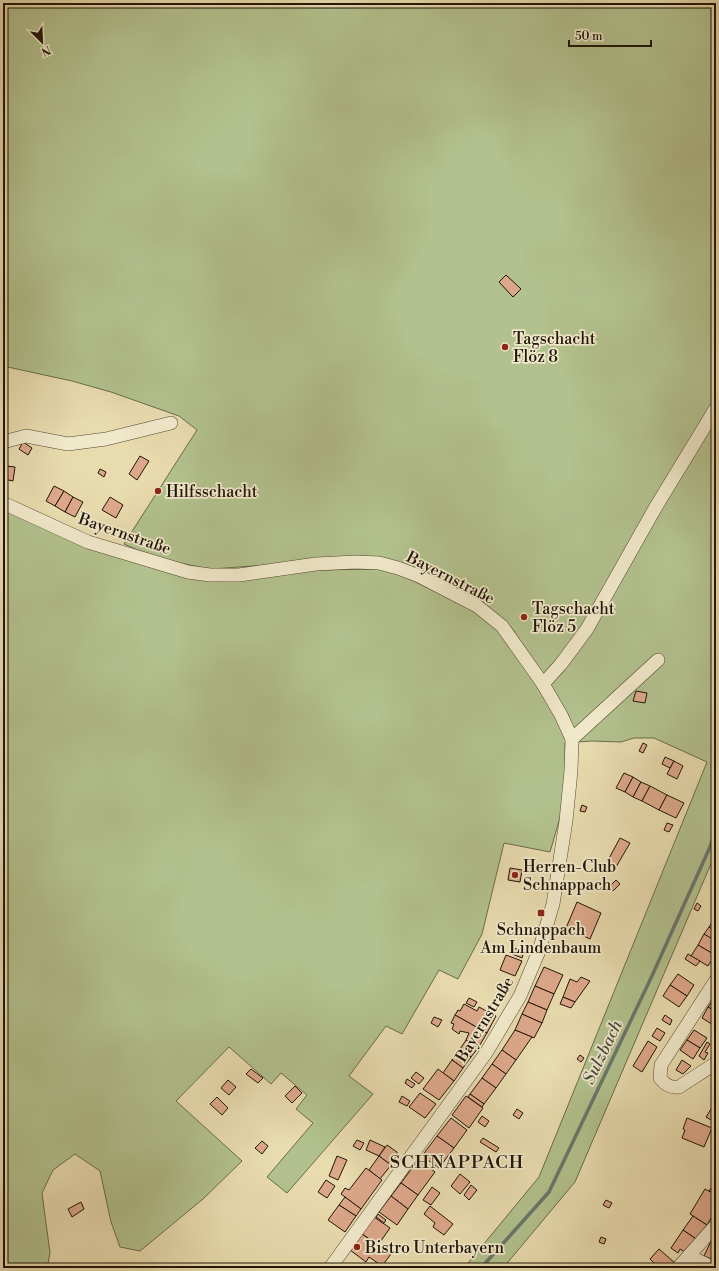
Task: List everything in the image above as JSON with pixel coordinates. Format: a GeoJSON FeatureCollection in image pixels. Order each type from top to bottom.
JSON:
{"type":"FeatureCollection","features":[{"type":"Feature","properties":{"kind":"street"},"geometry":{"type":"LineString","coordinates":[[543,684],[561,664],[587,629],[654,510],[716,408]]}},
{"type":"Feature","properties":{"kind":"street"},"geometry":{"type":"LineString","coordinates":[[3,442],[26,436],[68,444],[106,439],[171,423]]}},
{"type":"Feature","properties":{"kind":"street","name":"Bayernstraße"},"geometry":{"type":"LineString","coordinates":[[3,502],[88,542],[188,572],[210,575],[239,575],[316,564],[356,562],[379,563],[419,576],[477,606],[491,616],[510,636],[543,684],[561,715],[572,739],[568,800],[553,904],[539,952],[520,996],[486,1053],[330,1268]]}},
{"type":"Feature","properties":{"kind":"street"},"geometry":{"type":"LineString","coordinates":[[572,739],[658,660]]}},
{"type":"Feature","properties":{"kind":"street"},"geometry":{"type":"LineString","coordinates":[[716,980],[661,1065],[660,1078],[665,1085],[672,1088],[679,1087],[716,1063]]}},
{"type":"Feature","properties":{"kind":"street"},"geometry":{"type":"LineString","coordinates":[[678,1268],[716,1225]]}},
{"type":"Feature","properties":{"kind":"street"},"geometry":{"type":"LineString","coordinates":[[689,1256],[714,1268]]}},
{"type":"Feature","properties":{"kind":"green space"},"geometry":{"type":"Polygon","coordinates":[[[3,3],[716,3],[716,852],[575,1182],[503,1268],[464,1268],[539,1177],[707,762],[654,738],[634,738],[621,742],[592,741],[565,743],[566,797],[550,852],[504,843],[482,934],[458,979],[439,970],[402,1034],[386,1026],[349,1076],[373,1094],[287,1193],[267,1177],[313,1123],[296,1109],[307,1095],[281,1073],[271,1084],[229,1047],[176,1101],[242,1161],[203,1199],[140,1251],[120,1247],[111,1222],[100,1171],[75,1154],[53,1170],[42,1193],[50,1253],[47,1268],[3,1268],[3,509],[44,527],[239,580],[316,570],[378,569],[396,573],[474,611],[488,621],[506,639],[515,632],[503,619],[488,607],[453,586],[415,568],[380,557],[211,569],[166,560],[124,544],[197,430],[179,416],[111,392],[72,381],[3,366],[3,3]]]}},
{"type":"Feature","properties":{"kind":"building"},"geometry":{"type":"Polygon","coordinates":[[[506,275],[521,289],[513,297],[499,282],[506,275]]]}},
{"type":"Feature","properties":{"kind":"building"},"geometry":{"type":"Polygon","coordinates":[[[23,442],[32,448],[28,455],[19,449],[23,442]]]}},
{"type":"Feature","properties":{"kind":"building"},"geometry":{"type":"Polygon","coordinates":[[[140,456],[149,461],[137,480],[129,474],[140,456]]]}},
{"type":"Feature","properties":{"kind":"building"},"geometry":{"type":"Polygon","coordinates":[[[3,466],[6,466],[3,488],[3,466]]]}},
{"type":"Feature","properties":{"kind":"building"},"geometry":{"type":"Polygon","coordinates":[[[6,466],[15,467],[13,481],[4,479],[6,466]]]}},
{"type":"Feature","properties":{"kind":"building"},"geometry":{"type":"Polygon","coordinates":[[[100,469],[106,472],[104,477],[98,473],[100,469]]]}},
{"type":"Feature","properties":{"kind":"building"},"geometry":{"type":"Polygon","coordinates":[[[54,486],[64,491],[55,506],[46,501],[54,486]]]}},
{"type":"Feature","properties":{"kind":"building"},"geometry":{"type":"Polygon","coordinates":[[[64,491],[73,497],[65,512],[55,506],[64,491]]]}},
{"type":"Feature","properties":{"kind":"building"},"geometry":{"type":"Polygon","coordinates":[[[73,497],[83,502],[75,517],[65,512],[73,497]]]}},
{"type":"Feature","properties":{"kind":"building"},"geometry":{"type":"Polygon","coordinates":[[[110,497],[123,505],[116,518],[102,510],[110,497]]]}},
{"type":"Feature","properties":{"kind":"building"},"geometry":{"type":"Polygon","coordinates":[[[636,691],[647,693],[645,703],[633,701],[636,691]]]}},
{"type":"Feature","properties":{"kind":"building"},"geometry":{"type":"Polygon","coordinates":[[[643,743],[647,745],[643,753],[639,751],[643,743]]]}},
{"type":"Feature","properties":{"kind":"building"},"geometry":{"type":"Polygon","coordinates":[[[665,757],[674,761],[670,768],[662,764],[665,757]]]}},
{"type":"Feature","properties":{"kind":"building"},"geometry":{"type":"Polygon","coordinates":[[[674,761],[683,766],[677,779],[667,774],[674,761]]]}},
{"type":"Feature","properties":{"kind":"building"},"geometry":{"type":"Polygon","coordinates":[[[624,773],[633,777],[625,792],[616,788],[624,773]]]}},
{"type":"Feature","properties":{"kind":"building"},"geometry":{"type":"Polygon","coordinates":[[[633,777],[641,782],[633,797],[625,792],[633,777]]]}},
{"type":"Feature","properties":{"kind":"building"},"geometry":{"type":"Polygon","coordinates":[[[641,782],[650,786],[642,801],[633,797],[641,782]]]}},
{"type":"Feature","properties":{"kind":"building"},"geometry":{"type":"Polygon","coordinates":[[[650,786],[667,795],[659,810],[642,801],[650,786]]]}},
{"type":"Feature","properties":{"kind":"building"},"geometry":{"type":"Polygon","coordinates":[[[667,795],[684,803],[676,818],[659,810],[667,795]]]}},
{"type":"Feature","properties":{"kind":"building"},"geometry":{"type":"Polygon","coordinates":[[[582,805],[587,807],[585,812],[580,811],[582,805]]]}},
{"type":"Feature","properties":{"kind":"building"},"geometry":{"type":"Polygon","coordinates":[[[667,823],[673,825],[669,832],[664,830],[667,823]]]}},
{"type":"Feature","properties":{"kind":"building"},"geometry":{"type":"Polygon","coordinates":[[[620,838],[630,843],[616,867],[607,862],[620,838]]]}},
{"type":"Feature","properties":{"kind":"building","name":"Herren-Club Schnappach"},"geometry":{"type":"Polygon","coordinates":[[[510,868],[522,870],[520,882],[508,880],[510,868]]]}},
{"type":"Feature","properties":{"kind":"building"},"geometry":{"type":"Polygon","coordinates":[[[616,880],[620,884],[613,891],[609,887],[616,880]]]}},
{"type":"Feature","properties":{"kind":"building"},"geometry":{"type":"Polygon","coordinates":[[[577,902],[601,913],[590,939],[566,928],[577,902]]]}},
{"type":"Feature","properties":{"kind":"building"},"geometry":{"type":"Polygon","coordinates":[[[697,903],[701,906],[698,911],[694,909],[697,903]]]}},
{"type":"Feature","properties":{"kind":"building"},"geometry":{"type":"Polygon","coordinates":[[[716,916],[716,932],[709,927],[716,916]]]}},
{"type":"Feature","properties":{"kind":"building"},"geometry":{"type":"Polygon","coordinates":[[[709,927],[716,932],[713,940],[704,934],[709,927]]]}},
{"type":"Feature","properties":{"kind":"building"},"geometry":{"type":"Polygon","coordinates":[[[704,934],[716,941],[715,955],[698,945],[704,934]]]}},
{"type":"Feature","properties":{"kind":"building"},"geometry":{"type":"Polygon","coordinates":[[[698,945],[715,955],[708,966],[691,956],[698,945]]]}},
{"type":"Feature","properties":{"kind":"building"},"geometry":{"type":"Polygon","coordinates":[[[514,948],[524,952],[522,958],[512,954],[514,948]]]}},
{"type":"Feature","properties":{"kind":"building"},"geometry":{"type":"Polygon","coordinates":[[[688,954],[700,961],[696,966],[685,959],[688,954]]]}},
{"type":"Feature","properties":{"kind":"building"},"geometry":{"type":"Polygon","coordinates":[[[506,955],[522,961],[515,976],[500,970],[506,955]]]}},
{"type":"Feature","properties":{"kind":"building"},"geometry":{"type":"Polygon","coordinates":[[[544,967],[563,975],[554,994],[535,986],[544,967]]]}},
{"type":"Feature","properties":{"kind":"building"},"geometry":{"type":"Polygon","coordinates":[[[678,974],[694,985],[687,996],[670,985],[678,974]]]}},
{"type":"Feature","properties":{"kind":"building"},"geometry":{"type":"Polygon","coordinates":[[[581,977],[590,981],[575,1002],[563,997],[570,979],[577,982],[581,977]]]}},
{"type":"Feature","properties":{"kind":"building"},"geometry":{"type":"Polygon","coordinates":[[[670,985],[687,996],[679,1007],[663,996],[670,985]]]}},
{"type":"Feature","properties":{"kind":"building"},"geometry":{"type":"Polygon","coordinates":[[[535,986],[554,994],[547,1010],[528,1002],[535,986]]]}},
{"type":"Feature","properties":{"kind":"building"},"geometry":{"type":"Polygon","coordinates":[[[563,997],[575,1002],[571,1008],[560,1004],[563,997]]]}},
{"type":"Feature","properties":{"kind":"building"},"geometry":{"type":"Polygon","coordinates":[[[715,997],[716,998],[716,1012],[708,1007],[715,997]]]}},
{"type":"Feature","properties":{"kind":"building"},"geometry":{"type":"Polygon","coordinates":[[[469,998],[477,1002],[474,1007],[466,1003],[469,998]]]}},
{"type":"Feature","properties":{"kind":"building"},"geometry":{"type":"Polygon","coordinates":[[[528,1002],[547,1010],[542,1023],[522,1014],[528,1002]]]}},
{"type":"Feature","properties":{"kind":"building"},"geometry":{"type":"Polygon","coordinates":[[[464,1004],[477,1011],[479,1007],[496,1016],[487,1033],[455,1015],[458,1010],[460,1011],[464,1004]]]}},
{"type":"Feature","properties":{"kind":"building"},"geometry":{"type":"Polygon","coordinates":[[[708,1007],[716,1012],[715,1026],[702,1018],[708,1007]]]}},
{"type":"Feature","properties":{"kind":"building"},"geometry":{"type":"Polygon","coordinates":[[[522,1014],[542,1023],[534,1038],[515,1030],[522,1014]]]}},
{"type":"Feature","properties":{"kind":"building"},"geometry":{"type":"Polygon","coordinates":[[[455,1015],[487,1033],[478,1048],[466,1040],[469,1033],[460,1031],[459,1034],[452,1029],[454,1024],[451,1023],[455,1015]]]}},
{"type":"Feature","properties":{"kind":"building"},"geometry":{"type":"Polygon","coordinates":[[[665,1015],[672,1020],[670,1025],[662,1020],[665,1015]]]}},
{"type":"Feature","properties":{"kind":"building"},"geometry":{"type":"Polygon","coordinates":[[[434,1017],[442,1020],[438,1027],[431,1023],[434,1017]]]}},
{"type":"Feature","properties":{"kind":"building"},"geometry":{"type":"Polygon","coordinates":[[[657,1028],[665,1033],[660,1041],[652,1036],[657,1028]]]}},
{"type":"Feature","properties":{"kind":"building"},"geometry":{"type":"Polygon","coordinates":[[[515,1030],[532,1037],[516,1060],[502,1050],[515,1030]]]}},
{"type":"Feature","properties":{"kind":"building"},"geometry":{"type":"Polygon","coordinates":[[[694,1030],[707,1038],[700,1048],[687,1040],[694,1030]]]}},
{"type":"Feature","properties":{"kind":"building"},"geometry":{"type":"Polygon","coordinates":[[[715,1034],[716,1035],[716,1044],[711,1041],[715,1034]]]}},
{"type":"Feature","properties":{"kind":"building"},"geometry":{"type":"Polygon","coordinates":[[[466,1040],[478,1048],[471,1057],[460,1049],[466,1040]]]}},
{"type":"Feature","properties":{"kind":"building"},"geometry":{"type":"Polygon","coordinates":[[[687,1040],[700,1048],[693,1059],[680,1050],[687,1040]]]}},
{"type":"Feature","properties":{"kind":"building"},"geometry":{"type":"Polygon","coordinates":[[[648,1041],[657,1047],[642,1072],[633,1066],[648,1041]]]}},
{"type":"Feature","properties":{"kind":"building"},"geometry":{"type":"Polygon","coordinates":[[[707,1042],[710,1044],[705,1052],[708,1053],[704,1060],[699,1056],[707,1042]]]}},
{"type":"Feature","properties":{"kind":"building"},"geometry":{"type":"Polygon","coordinates":[[[460,1049],[471,1057],[463,1068],[452,1060],[460,1049]]]}},
{"type":"Feature","properties":{"kind":"building"},"geometry":{"type":"Polygon","coordinates":[[[502,1050],[516,1060],[506,1074],[492,1064],[502,1050]]]}},
{"type":"Feature","properties":{"kind":"building"},"geometry":{"type":"Polygon","coordinates":[[[580,1055],[584,1058],[581,1062],[577,1059],[580,1055]]]}},
{"type":"Feature","properties":{"kind":"building"},"geometry":{"type":"Polygon","coordinates":[[[452,1060],[463,1068],[454,1081],[443,1073],[452,1060]]]}},
{"type":"Feature","properties":{"kind":"building"},"geometry":{"type":"Polygon","coordinates":[[[682,1060],[691,1066],[683,1074],[676,1070],[682,1060]]]}},
{"type":"Feature","properties":{"kind":"building"},"geometry":{"type":"Polygon","coordinates":[[[492,1064],[506,1074],[496,1088],[482,1078],[492,1064]]]}},
{"type":"Feature","properties":{"kind":"building"},"geometry":{"type":"Polygon","coordinates":[[[251,1069],[263,1078],[258,1083],[246,1074],[251,1069]]]}},
{"type":"Feature","properties":{"kind":"building"},"geometry":{"type":"Polygon","coordinates":[[[438,1069],[454,1081],[439,1100],[423,1089],[438,1069]]]}},
{"type":"Feature","properties":{"kind":"building"},"geometry":{"type":"Polygon","coordinates":[[[416,1072],[424,1078],[419,1084],[411,1078],[416,1072]]]}},
{"type":"Feature","properties":{"kind":"building"},"geometry":{"type":"Polygon","coordinates":[[[482,1078],[496,1088],[484,1104],[470,1094],[482,1078]]]}},
{"type":"Feature","properties":{"kind":"building"},"geometry":{"type":"Polygon","coordinates":[[[407,1079],[415,1084],[412,1088],[405,1083],[407,1079]]]}},
{"type":"Feature","properties":{"kind":"building"},"geometry":{"type":"Polygon","coordinates":[[[228,1080],[236,1087],[229,1095],[221,1088],[228,1080]]]}},
{"type":"Feature","properties":{"kind":"building"},"geometry":{"type":"Polygon","coordinates":[[[295,1086],[302,1093],[292,1103],[285,1096],[295,1086]]]}},
{"type":"Feature","properties":{"kind":"building"},"geometry":{"type":"Polygon","coordinates":[[[420,1093],[436,1104],[425,1118],[409,1107],[420,1093]]]}},
{"type":"Feature","properties":{"kind":"building"},"geometry":{"type":"Polygon","coordinates":[[[470,1094],[484,1104],[482,1107],[468,1097],[470,1094]]]}},
{"type":"Feature","properties":{"kind":"building"},"geometry":{"type":"Polygon","coordinates":[[[402,1096],[410,1101],[407,1106],[399,1102],[402,1096]]]}},
{"type":"Feature","properties":{"kind":"building"},"geometry":{"type":"Polygon","coordinates":[[[466,1096],[483,1108],[469,1128],[452,1115],[466,1096]]]}},
{"type":"Feature","properties":{"kind":"building"},"geometry":{"type":"Polygon","coordinates":[[[217,1097],[228,1108],[222,1115],[210,1104],[217,1097]]]}},
{"type":"Feature","properties":{"kind":"building"},"geometry":{"type":"Polygon","coordinates":[[[713,1106],[716,1108],[716,1123],[706,1117],[713,1106]]]}},
{"type":"Feature","properties":{"kind":"building"},"geometry":{"type":"Polygon","coordinates":[[[517,1109],[523,1113],[519,1119],[513,1115],[517,1109]]]}},
{"type":"Feature","properties":{"kind":"building"},"geometry":{"type":"Polygon","coordinates":[[[482,1116],[489,1121],[485,1127],[478,1122],[482,1116]]]}},
{"type":"Feature","properties":{"kind":"building"},"geometry":{"type":"Polygon","coordinates":[[[451,1118],[467,1130],[454,1148],[437,1136],[451,1118]]]}},
{"type":"Feature","properties":{"kind":"building"},"geometry":{"type":"Polygon","coordinates":[[[687,1118],[712,1128],[704,1147],[682,1138],[685,1130],[683,1129],[687,1118]]]}},
{"type":"Feature","properties":{"kind":"building"},"geometry":{"type":"Polygon","coordinates":[[[437,1136],[454,1148],[439,1168],[422,1156],[437,1136]]]}},
{"type":"Feature","properties":{"kind":"building"},"geometry":{"type":"Polygon","coordinates":[[[483,1138],[499,1148],[496,1152],[480,1142],[483,1138]]]}},
{"type":"Feature","properties":{"kind":"building"},"geometry":{"type":"Polygon","coordinates":[[[357,1140],[364,1143],[360,1150],[353,1146],[357,1140]]]}},
{"type":"Feature","properties":{"kind":"building"},"geometry":{"type":"Polygon","coordinates":[[[370,1140],[385,1147],[379,1156],[366,1150],[370,1140]]]}},
{"type":"Feature","properties":{"kind":"building"},"geometry":{"type":"Polygon","coordinates":[[[262,1141],[268,1146],[262,1154],[255,1148],[262,1141]]]}},
{"type":"Feature","properties":{"kind":"building"},"geometry":{"type":"Polygon","coordinates":[[[387,1145],[397,1152],[397,1155],[391,1165],[379,1156],[387,1145]]]}},
{"type":"Feature","properties":{"kind":"building"},"geometry":{"type":"Polygon","coordinates":[[[337,1156],[347,1160],[338,1180],[329,1176],[337,1156]]]}},
{"type":"Feature","properties":{"kind":"building"},"geometry":{"type":"Polygon","coordinates":[[[379,1156],[391,1165],[380,1179],[369,1170],[379,1156]]]}},
{"type":"Feature","properties":{"kind":"building"},"geometry":{"type":"Polygon","coordinates":[[[418,1160],[435,1172],[418,1195],[401,1183],[418,1160]]]}},
{"type":"Feature","properties":{"kind":"building"},"geometry":{"type":"Polygon","coordinates":[[[366,1168],[382,1180],[361,1209],[341,1194],[345,1188],[349,1190],[366,1168]]]}},
{"type":"Feature","properties":{"kind":"building"},"geometry":{"type":"Polygon","coordinates":[[[460,1174],[470,1182],[460,1194],[451,1186],[460,1174]]]}},
{"type":"Feature","properties":{"kind":"building"},"geometry":{"type":"Polygon","coordinates":[[[326,1180],[335,1186],[327,1198],[318,1192],[326,1180]]]}},
{"type":"Feature","properties":{"kind":"building"},"geometry":{"type":"Polygon","coordinates":[[[716,1181],[716,1195],[709,1191],[716,1181]]]}},
{"type":"Feature","properties":{"kind":"building"},"geometry":{"type":"Polygon","coordinates":[[[401,1183],[418,1195],[408,1209],[391,1196],[401,1183]]]}},
{"type":"Feature","properties":{"kind":"building"},"geometry":{"type":"Polygon","coordinates":[[[471,1185],[477,1190],[469,1200],[464,1195],[471,1185]]]}},
{"type":"Feature","properties":{"kind":"building"},"geometry":{"type":"Polygon","coordinates":[[[432,1187],[440,1193],[431,1205],[423,1200],[432,1187]]]}},
{"type":"Feature","properties":{"kind":"building"},"geometry":{"type":"Polygon","coordinates":[[[705,1189],[716,1195],[716,1210],[707,1225],[690,1214],[705,1189]]]}},
{"type":"Feature","properties":{"kind":"building"},"geometry":{"type":"Polygon","coordinates":[[[391,1196],[408,1209],[397,1225],[379,1212],[391,1196]]]}},
{"type":"Feature","properties":{"kind":"building"},"geometry":{"type":"Polygon","coordinates":[[[345,1197],[361,1209],[356,1216],[339,1205],[345,1197]]]}},
{"type":"Feature","properties":{"kind":"building"},"geometry":{"type":"Polygon","coordinates":[[[606,1200],[612,1203],[609,1208],[603,1205],[606,1200]]]}},
{"type":"Feature","properties":{"kind":"building"},"geometry":{"type":"Polygon","coordinates":[[[81,1202],[84,1209],[72,1217],[68,1209],[81,1202]]]}},
{"type":"Feature","properties":{"kind":"building"},"geometry":{"type":"Polygon","coordinates":[[[339,1205],[356,1216],[345,1232],[328,1220],[339,1205]]]}},
{"type":"Feature","properties":{"kind":"building"},"geometry":{"type":"Polygon","coordinates":[[[430,1206],[453,1224],[444,1235],[433,1227],[435,1223],[424,1214],[430,1206]]]}},
{"type":"Feature","properties":{"kind":"building"},"geometry":{"type":"Polygon","coordinates":[[[378,1214],[386,1220],[384,1223],[376,1217],[378,1214]]]}},
{"type":"Feature","properties":{"kind":"building"},"geometry":{"type":"Polygon","coordinates":[[[693,1216],[707,1225],[696,1239],[683,1230],[693,1216]]]}},
{"type":"Feature","properties":{"kind":"building"},"geometry":{"type":"Polygon","coordinates":[[[374,1217],[390,1228],[378,1245],[362,1234],[374,1217]]]}},
{"type":"Feature","properties":{"kind":"building"},"geometry":{"type":"Polygon","coordinates":[[[683,1230],[696,1239],[686,1253],[680,1249],[678,1253],[671,1248],[683,1230]]]}},
{"type":"Feature","properties":{"kind":"building"},"geometry":{"type":"Polygon","coordinates":[[[362,1234],[391,1254],[382,1266],[369,1257],[366,1262],[350,1250],[362,1234]]]}},
{"type":"Feature","properties":{"kind":"building"},"geometry":{"type":"Polygon","coordinates":[[[601,1237],[606,1239],[604,1244],[599,1242],[601,1237]]]}},
{"type":"Feature","properties":{"kind":"building"},"geometry":{"type":"Polygon","coordinates":[[[712,1239],[716,1240],[716,1261],[704,1256],[712,1239]]]}},
{"type":"Feature","properties":{"kind":"building"},"geometry":{"type":"Polygon","coordinates":[[[659,1249],[676,1264],[672,1268],[659,1268],[650,1259],[659,1249]]]}},
{"type":"Feature","properties":{"kind":"waterway","name":"Sulzbach"},"geometry":{"type":"LineString","coordinates":[[481,1268],[549,1192],[651,978],[710,847],[716,828]]}},
{"type":"Feature","properties":{"kind":"place","name":"Tagschacht Flöz 8"},"geometry":{"type":"Point","coordinates":[505,347]}},
{"type":"Feature","properties":{"kind":"place","name":"Hilfsschacht"},"geometry":{"type":"Point","coordinates":[158,491]}},
{"type":"Feature","properties":{"kind":"place","name":"Tagschacht Flöz 5"},"geometry":{"type":"Point","coordinates":[524,617]}},
{"type":"Feature","properties":{"kind":"place","name":"Herren-Club Schnappach"},"geometry":{"type":"Point","coordinates":[515,875]}},
{"type":"Feature","properties":{"kind":"place","name":"Schnappach Am Lindenbaum"},"geometry":{"type":"Point","coordinates":[541,913]}},
{"type":"Feature","properties":{"kind":"place","name":"Bistro Unterbayern"},"geometry":{"type":"Point","coordinates":[357,1247]}},
{"type":"Feature","properties":{"kind":"district","name":"SCHNAPPACH"},"geometry":{"type":"Point","coordinates":[457,1162]}}]}
